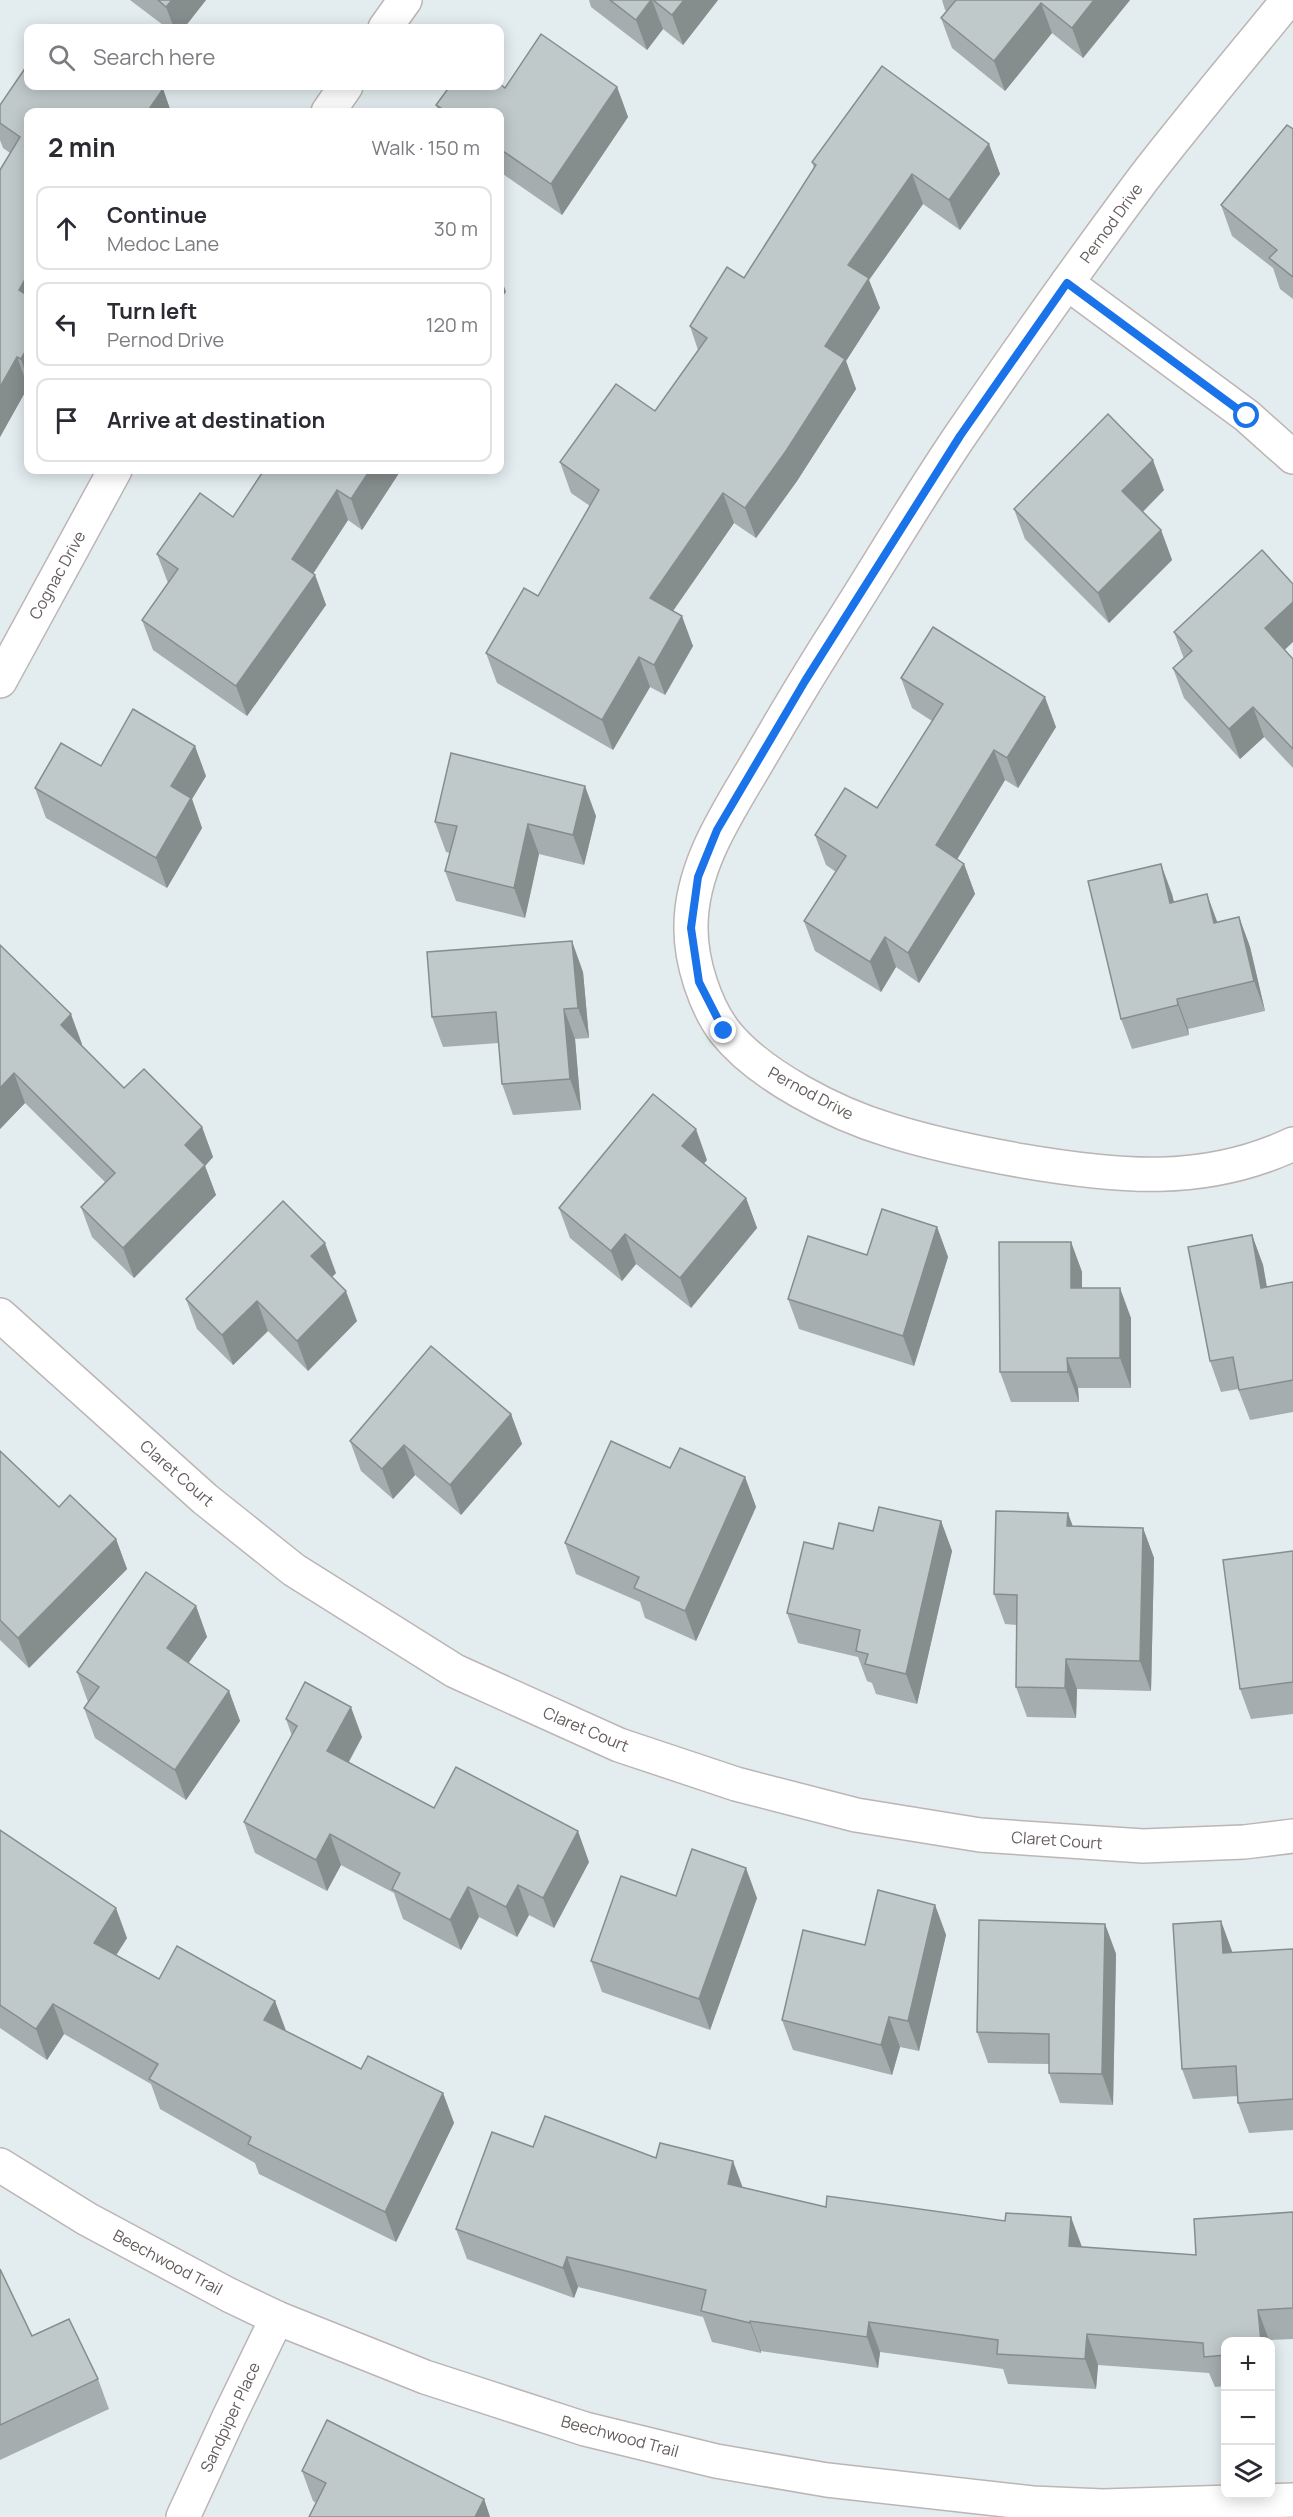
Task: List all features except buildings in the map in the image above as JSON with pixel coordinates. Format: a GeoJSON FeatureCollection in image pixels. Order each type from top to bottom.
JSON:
{"type":"FeatureCollection","features":[{"type":"Feature","properties":{"kind":"street"},"geometry":{"type":"LineString","coordinates":[[389,24],[405,0]]}},
{"type":"Feature","properties":{"kind":"street","name":"Pernod Drive"},"geometry":{"type":"LineString","coordinates":[[1288,0],[1145,176],[1067,283],[954,446],[805,681],[717,830],[698,877],[691,928],[699,982],[724,1031],[766,1071],[829,1106],[876,1126],[924,1141],[975,1153],[1082,1171],[1136,1176],[1202,1172],[1266,1156],[1293,1144]]}},
{"type":"Feature","properties":{"kind":"street"},"geometry":{"type":"LineString","coordinates":[[331,108],[343,90]]}},
{"type":"Feature","properties":{"kind":"street"},"geometry":{"type":"LineString","coordinates":[[1067,283],[1247,416],[1293,457]]}},
{"type":"Feature","properties":{"kind":"street","name":"Cognac Drive"},"geometry":{"type":"LineString","coordinates":[[0,681],[113,474]]}},
{"type":"Feature","properties":{"kind":"street","name":"Claret Court"},"geometry":{"type":"LineString","coordinates":[[0,1315],[205,1498],[294,1570],[455,1671],[619,1745],[736,1784],[845,1812],[980,1835],[1143,1846],[1244,1842],[1293,1836]]}},
{"type":"Feature","properties":{"kind":"street","name":"Beechwood Trail"},"geometry":{"type":"LineString","coordinates":[[0,2165],[87,2218],[229,2295],[278,2318],[425,2377],[585,2429],[727,2463],[826,2480],[903,2503],[1103,2506],[1293,2499]]}},
{"type":"Feature","properties":{"kind":"street","name":"Sandpiper Place"},"geometry":{"type":"LineString","coordinates":[[183,2517],[228,2417],[278,2318]]}},
{"type":"Feature","properties":{"kind":"route"},"geometry":{"type":"LineString","coordinates":[[724,1031],[699,982],[691,928],[698,877],[717,830],[805,681],[960,436],[1067,283],[1247,416]]}}]}
